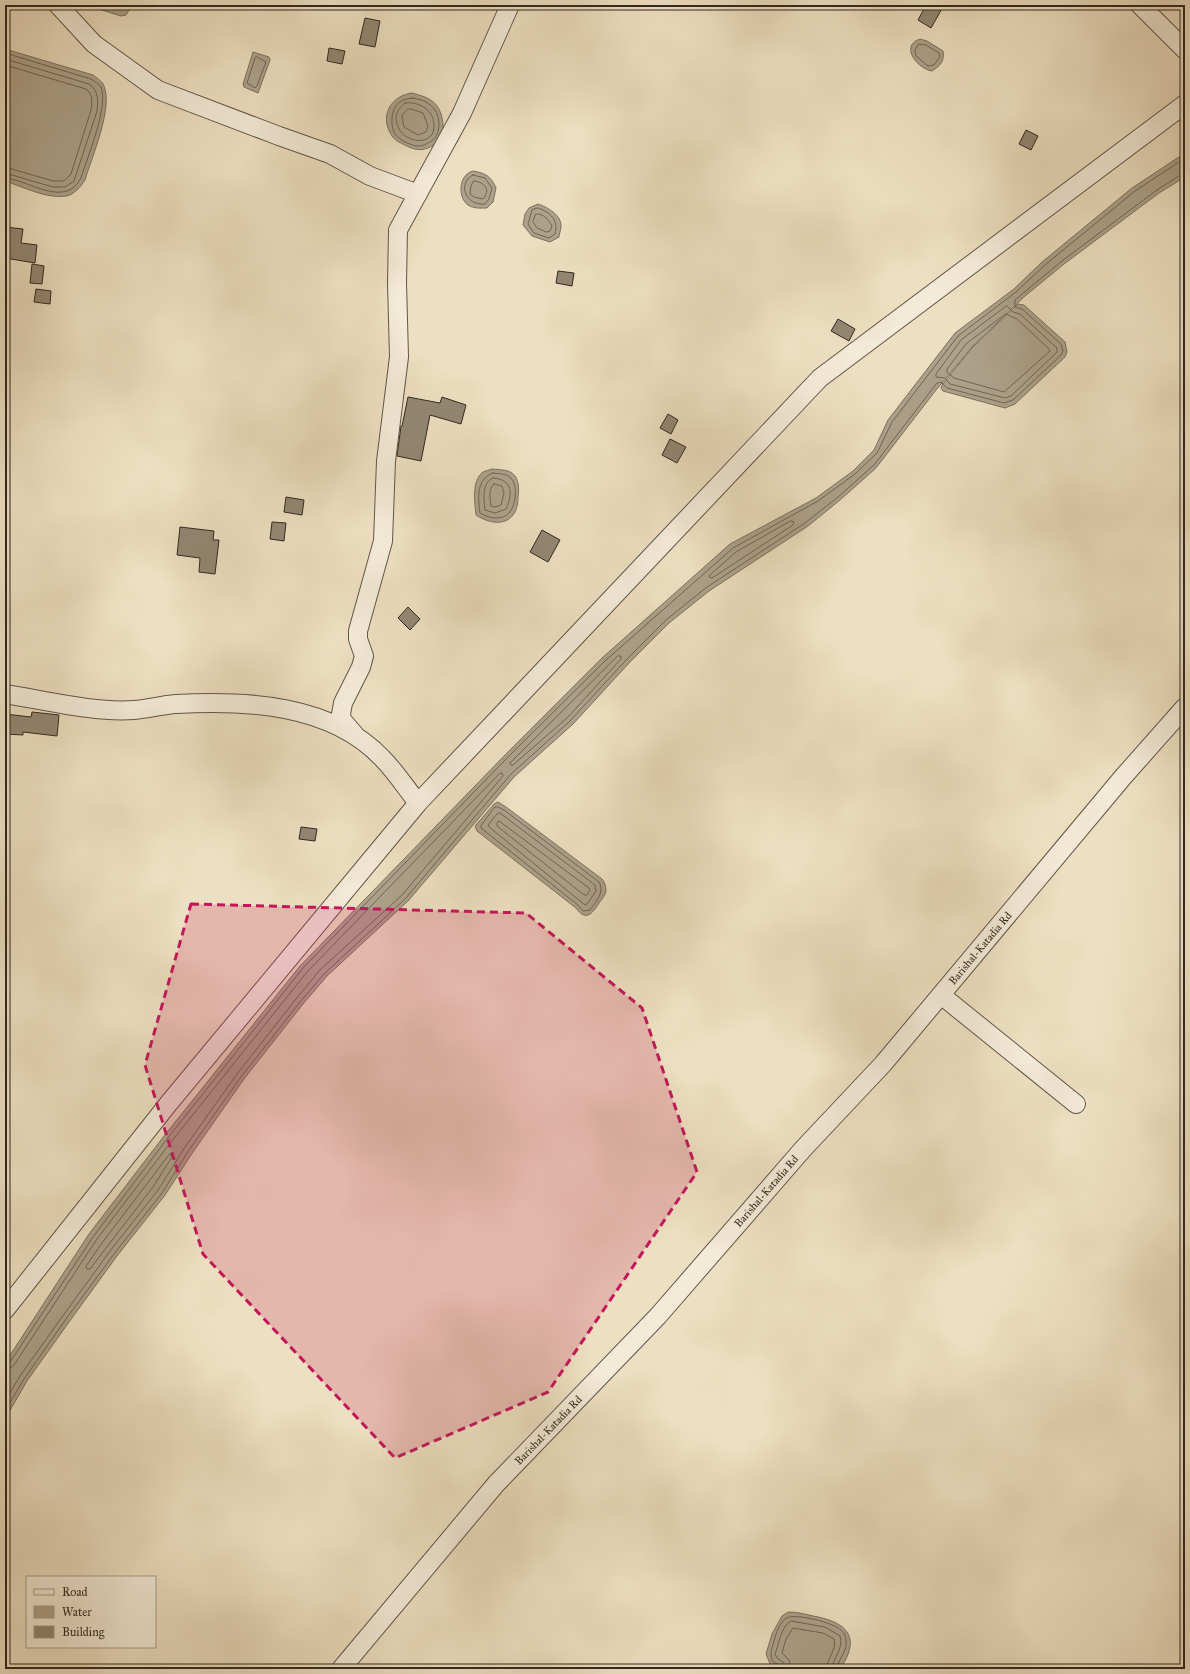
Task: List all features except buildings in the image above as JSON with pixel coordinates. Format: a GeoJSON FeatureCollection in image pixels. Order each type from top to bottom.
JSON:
{"type":"FeatureCollection","features":[{"type":"Feature","properties":{"kind":"street"},"geometry":{"type":"LineString","coordinates":[[58,5],[94,44],[158,90],[330,154],[370,176],[418,194]]}},
{"type":"Feature","properties":{"kind":"street"},"geometry":{"type":"LineString","coordinates":[[355,736],[342,720],[341,714],[343,703],[364,656],[358,639],[358,632],[383,541],[386,461],[399,357],[397,283],[398,230],[462,113],[510,5]]}},
{"type":"Feature","properties":{"kind":"street"},"geometry":{"type":"LineString","coordinates":[[1140,5],[1185,50]]}},
{"type":"Feature","properties":{"kind":"street"},"geometry":{"type":"LineString","coordinates":[[5,1310],[169,1103],[418,803],[820,378],[1185,104]]}},
{"type":"Feature","properties":{"kind":"street"},"geometry":{"type":"LineString","coordinates":[[5,694],[104,710],[134,710],[174,704],[218,703],[253,704],[286,708],[334,724],[355,736],[382,757],[418,803]]}},
{"type":"Feature","properties":{"kind":"street","name":"Barishal-Katadia Rd"},"geometry":{"type":"LineString","coordinates":[[341,1669],[496,1484],[658,1316],[803,1149],[883,1064],[1123,777],[1185,707]]}},
{"type":"Feature","properties":{"kind":"street"},"geometry":{"type":"LineString","coordinates":[[941,995],[1076,1104]]}},
{"type":"Feature","properties":{"kind":"highlighted area"},"geometry":{"type":"Polygon","coordinates":[[[191,904],[526,913],[642,1008],[697,1172],[548,1392],[395,1458],[203,1254],[145,1065],[191,904]]]}},
{"type":"Feature","properties":{"kind":"water"},"geometry":{"type":"Polygon","coordinates":[[[86,5],[132,5],[126,15],[121,16],[86,5]]]}},
{"type":"Feature","properties":{"kind":"water"},"geometry":{"type":"Polygon","coordinates":[[[920,39],[927,41],[943,51],[941,63],[932,71],[921,66],[913,57],[911,52],[911,47],[914,42],[920,39]]]}},
{"type":"Feature","properties":{"kind":"water"},"geometry":{"type":"Polygon","coordinates":[[[5,49],[93,75],[100,80],[103,85],[106,96],[104,120],[85,180],[72,194],[66,196],[51,196],[5,181],[5,49]]]}},
{"type":"Feature","properties":{"kind":"water"},"geometry":{"type":"Polygon","coordinates":[[[253,52],[269,57],[270,60],[258,93],[244,87],[243,84],[253,52]]]}},
{"type":"Feature","properties":{"kind":"water"},"geometry":{"type":"Polygon","coordinates":[[[412,93],[432,101],[442,116],[442,135],[435,144],[426,149],[414,149],[399,142],[393,137],[388,129],[387,115],[389,108],[398,98],[412,93]]]}},
{"type":"Feature","properties":{"kind":"water"},"geometry":{"type":"Polygon","coordinates":[[[1185,153],[1185,177],[1159,193],[1064,264],[1025,296],[973,346],[936,390],[876,468],[808,526],[709,591],[669,623],[630,662],[573,724],[514,777],[408,901],[327,976],[244,1079],[165,1195],[117,1256],[27,1381],[5,1419],[5,1363],[89,1234],[164,1136],[300,966],[507,753],[602,658],[730,544],[816,498],[853,471],[874,450],[888,420],[955,333],[1014,289],[1042,262],[1132,188],[1185,153]]]}},
{"type":"Feature","properties":{"kind":"water"},"geometry":{"type":"Polygon","coordinates":[[[473,171],[487,176],[496,188],[493,202],[487,208],[470,206],[462,197],[462,181],[468,173],[473,171]]]}},
{"type":"Feature","properties":{"kind":"water"},"geometry":{"type":"Polygon","coordinates":[[[538,204],[546,207],[557,215],[561,223],[559,237],[550,242],[532,236],[523,225],[525,214],[529,208],[538,204]]]}},
{"type":"Feature","properties":{"kind":"water"},"geometry":{"type":"Polygon","coordinates":[[[1018,304],[1024,305],[1065,342],[1067,352],[1065,357],[1015,404],[1005,408],[943,391],[941,388],[942,385],[972,348],[1018,304]]]}},
{"type":"Feature","properties":{"kind":"water"},"geometry":{"type":"Polygon","coordinates":[[[492,469],[510,472],[515,476],[518,483],[518,502],[515,511],[509,519],[500,522],[485,520],[476,515],[475,486],[479,476],[483,472],[492,469]]]}},
{"type":"Feature","properties":{"kind":"water"},"geometry":{"type":"Polygon","coordinates":[[[498,802],[602,879],[606,886],[606,893],[589,915],[583,915],[477,831],[475,826],[494,804],[498,802]]]}},
{"type":"Feature","properties":{"kind":"water"},"geometry":{"type":"Polygon","coordinates":[[[788,1612],[801,1613],[835,1622],[848,1633],[850,1648],[847,1658],[840,1669],[785,1669],[771,1666],[766,1654],[772,1634],[782,1616],[788,1612]]]}}]}
